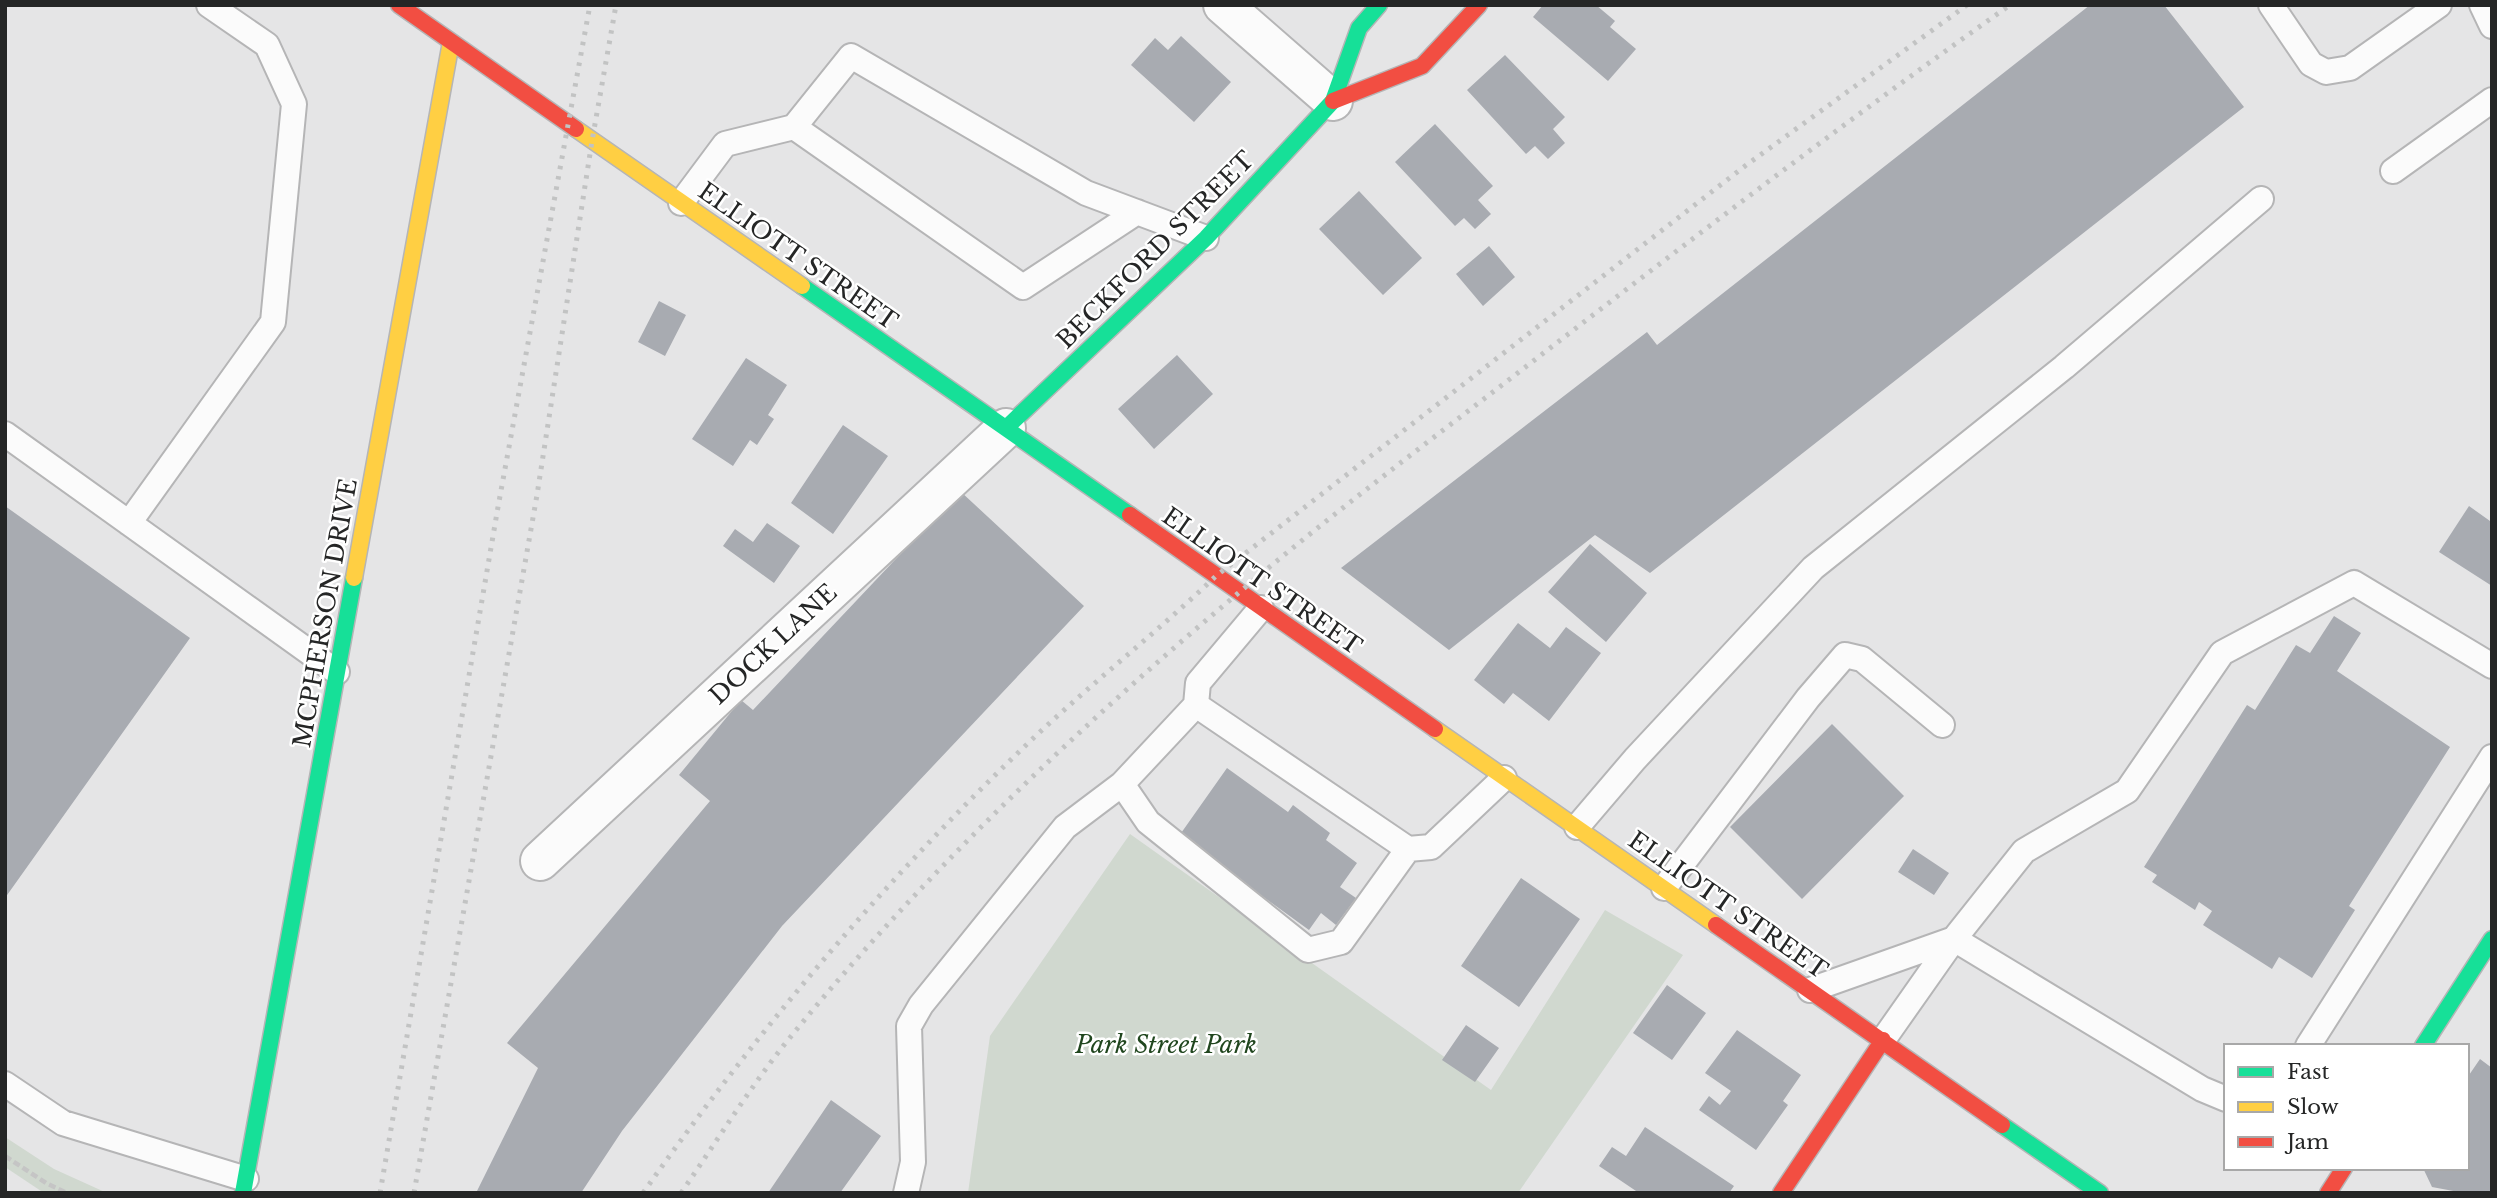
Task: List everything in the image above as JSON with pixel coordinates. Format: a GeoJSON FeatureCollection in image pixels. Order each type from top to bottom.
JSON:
{"type":"FeatureCollection","features":[{"type":"Feature","properties":{"kind":"main road","name":"ELLIOTT STREET"},"geometry":{"type":"LineString","coordinates":[[399,5],[1882,1040],[2086,1189]]}},
{"type":"Feature","properties":{"kind":"main road","name":"BECKFORD STREET"},"geometry":{"type":"LineString","coordinates":[[1006,428],[1206,238],[1333,101],[1359,28],[1379,5]]}},
{"type":"Feature","properties":{"kind":"main road","name":"BECKFORD STREET"},"geometry":{"type":"LineString","coordinates":[[1333,101],[1422,66],[1479,5]]}},
{"type":"Feature","properties":{"kind":"main road","name":"MCPHERSON DRIVE"},"geometry":{"type":"LineString","coordinates":[[244,1186],[451,42]]}},
{"type":"Feature","properties":{"kind":"main road"},"geometry":{"type":"LineString","coordinates":[[2424,1044],[2492,939]]}},
{"type":"Feature","properties":{"kind":"main road"},"geometry":{"type":"LineString","coordinates":[[1780,1193],[1882,1040]]}},
{"type":"Feature","properties":{"kind":"main road"},"geometry":{"type":"LineString","coordinates":[[2328,1193],[2343,1170]]}},
{"type":"Feature","properties":{"kind":"street"},"geometry":{"type":"LineString","coordinates":[[1223,5],[1333,101]]}},
{"type":"Feature","properties":{"kind":"street","name":"DOCK LANE"},"geometry":{"type":"LineString","coordinates":[[540,860],[1006,428]]}},
{"type":"Feature","properties":{"kind":"lane"},"geometry":{"type":"LineString","coordinates":[[129,523],[273,322],[294,104],[267,46],[209,5]]}},
{"type":"Feature","properties":{"kind":"lane"},"geometry":{"type":"LineString","coordinates":[[2271,5],[2311,64],[2326,72],[2350,68],[2439,5]]}},
{"type":"Feature","properties":{"kind":"lane"},"geometry":{"type":"LineString","coordinates":[[2482,5],[2492,26]]}},
{"type":"Feature","properties":{"kind":"lane"},"geometry":{"type":"LineString","coordinates":[[681,203],[726,144],[794,127],[851,56],[1086,193],[1206,238]]}},
{"type":"Feature","properties":{"kind":"lane"},"geometry":{"type":"LineString","coordinates":[[2393,171],[2492,100]]}},
{"type":"Feature","properties":{"kind":"lane"},"geometry":{"type":"LineString","coordinates":[[794,127],[1023,287],[1137,212]]}},
{"type":"Feature","properties":{"kind":"lane"},"geometry":{"type":"LineString","coordinates":[[1577,827],[1635,759],[1813,568],[2064,367],[2260,198]]}},
{"type":"Feature","properties":{"kind":"lane"},"geometry":{"type":"LineString","coordinates":[[5,433],[337,672]]}},
{"type":"Feature","properties":{"kind":"lane"},"geometry":{"type":"LineString","coordinates":[[1882,1040],[1954,939],[2024,851],[2127,790],[2222,653],[2354,583],[2492,666]]}},
{"type":"Feature","properties":{"kind":"lane"},"geometry":{"type":"LineString","coordinates":[[906,1193],[913,1161],[909,1026],[921,1005],[1065,827],[1122,784],[1196,705],[1198,683],[1261,608]]}},
{"type":"Feature","properties":{"kind":"lane"},"geometry":{"type":"LineString","coordinates":[[1664,888],[1808,698],[1845,654],[1862,659],[1942,725]]}},
{"type":"Feature","properties":{"kind":"lane"},"geometry":{"type":"LineString","coordinates":[[1196,705],[1408,849],[1431,847],[1504,778]]}},
{"type":"Feature","properties":{"kind":"lane"},"geometry":{"type":"LineString","coordinates":[[2309,1044],[2492,757]]}},
{"type":"Feature","properties":{"kind":"lane"},"geometry":{"type":"LineString","coordinates":[[1122,784],[1148,822],[1308,950],[1341,942],[1408,849]]}},
{"type":"Feature","properties":{"kind":"lane"},"geometry":{"type":"LineString","coordinates":[[1810,990],[1954,939]]}},
{"type":"Feature","properties":{"kind":"lane"},"geometry":{"type":"LineString","coordinates":[[1954,939],[2202,1089],[2224,1097]]}},
{"type":"Feature","properties":{"kind":"lane"},"geometry":{"type":"LineString","coordinates":[[5,1084],[63,1123],[244,1186]]}},
{"type":"Feature","properties":{"kind":"path"},"geometry":{"type":"LineString","coordinates":[[5,1156],[46,1183],[67,1193]]}},
{"type":"Feature","properties":{"kind":"green space","name":"Park Street Park"},"geometry":{"type":"Polygon","coordinates":[[[1130,834],[1491,1090],[1605,910],[1683,955],[1518,1193],[968,1193],[990,1036],[1130,834]]]}},
{"type":"Feature","properties":{"kind":"green space"},"geometry":{"type":"Polygon","coordinates":[[[5,1137],[54,1169],[107,1193],[44,1193],[5,1167],[5,1137]]]}},
{"type":"Feature","properties":{"kind":"building"},"geometry":{"type":"Polygon","coordinates":[[[1543,5],[1596,5],[1615,21],[1610,27],[1636,49],[1608,81],[1533,17],[1543,5]]]}},
{"type":"Feature","properties":{"kind":"building"},"geometry":{"type":"Polygon","coordinates":[[[2090,5],[2164,5],[2244,107],[1650,573],[1595,535],[1449,650],[1341,568],[1647,332],[1657,345],[2090,5]]]}},
{"type":"Feature","properties":{"kind":"building"},"geometry":{"type":"Polygon","coordinates":[[[1181,36],[1231,82],[1194,122],[1131,65],[1155,38],[1168,50],[1181,36]]]}},
{"type":"Feature","properties":{"kind":"building"},"geometry":{"type":"Polygon","coordinates":[[[1505,55],[1565,117],[1553,129],[1565,143],[1548,159],[1535,146],[1526,154],[1467,90],[1505,55]]]}},
{"type":"Feature","properties":{"kind":"building"},"geometry":{"type":"Polygon","coordinates":[[[1435,124],[1493,186],[1478,200],[1491,214],[1475,229],[1464,218],[1455,226],[1395,162],[1435,124]]]}},
{"type":"Feature","properties":{"kind":"building"},"geometry":{"type":"Polygon","coordinates":[[[1359,191],[1422,258],[1383,295],[1319,229],[1359,191]]]}},
{"type":"Feature","properties":{"kind":"building"},"geometry":{"type":"Polygon","coordinates":[[[1489,246],[1515,277],[1483,306],[1456,274],[1489,246]]]}},
{"type":"Feature","properties":{"kind":"building"},"geometry":{"type":"Polygon","coordinates":[[[659,301],[686,315],[665,356],[638,342],[659,301]]]}},
{"type":"Feature","properties":{"kind":"building"},"geometry":{"type":"Polygon","coordinates":[[[1177,355],[1213,394],[1154,449],[1118,409],[1177,355]]]}},
{"type":"Feature","properties":{"kind":"building"},"geometry":{"type":"Polygon","coordinates":[[[746,358],[787,385],[768,415],[774,419],[757,445],[750,440],[733,466],[692,439],[746,358]]]}},
{"type":"Feature","properties":{"kind":"building"},"geometry":{"type":"Polygon","coordinates":[[[843,425],[888,456],[833,534],[791,503],[843,425]]]}},
{"type":"Feature","properties":{"kind":"building"},"geometry":{"type":"Polygon","coordinates":[[[960,491],[1084,606],[782,926],[622,1131],[581,1193],[476,1193],[538,1068],[507,1043],[710,801],[679,775],[741,700],[753,710],[960,491]]]}},
{"type":"Feature","properties":{"kind":"building"},"geometry":{"type":"Polygon","coordinates":[[[5,506],[190,638],[5,898],[5,506]]]}},
{"type":"Feature","properties":{"kind":"building"},"geometry":{"type":"Polygon","coordinates":[[[2469,506],[2490,521],[2492,517],[2492,586],[2439,552],[2469,506]]]}},
{"type":"Feature","properties":{"kind":"building"},"geometry":{"type":"Polygon","coordinates":[[[767,523],[800,546],[774,583],[723,546],[735,529],[753,542],[767,523]]]}},
{"type":"Feature","properties":{"kind":"building"},"geometry":{"type":"Polygon","coordinates":[[[1590,544],[1647,593],[1606,642],[1548,592],[1590,544]]]}},
{"type":"Feature","properties":{"kind":"building"},"geometry":{"type":"Polygon","coordinates":[[[2334,616],[2361,633],[2337,671],[2450,747],[2349,906],[2355,910],[2312,978],[2279,957],[2272,969],[2203,925],[2212,911],[2199,902],[2195,910],[2152,882],[2157,875],[2144,867],[2247,705],[2255,710],[2296,645],[2310,653],[2334,616]]]}},
{"type":"Feature","properties":{"kind":"building"},"geometry":{"type":"Polygon","coordinates":[[[1518,623],[1550,648],[1566,627],[1601,653],[1549,721],[1513,693],[1504,704],[1474,680],[1518,623]]]}},
{"type":"Feature","properties":{"kind":"building"},"geometry":{"type":"Polygon","coordinates":[[[1832,724],[1904,796],[1802,899],[1730,827],[1832,724]]]}},
{"type":"Feature","properties":{"kind":"building"},"geometry":{"type":"Polygon","coordinates":[[[1227,768],[1288,812],[1293,805],[1330,833],[1326,840],[1357,863],[1340,887],[1356,898],[1336,925],[1321,913],[1309,930],[1179,836],[1227,768]]]}},
{"type":"Feature","properties":{"kind":"building"},"geometry":{"type":"Polygon","coordinates":[[[1913,849],[1949,873],[1934,895],[1898,872],[1913,849]]]}},
{"type":"Feature","properties":{"kind":"building"},"geometry":{"type":"Polygon","coordinates":[[[1521,878],[1580,919],[1519,1007],[1461,966],[1521,878]]]}},
{"type":"Feature","properties":{"kind":"building"},"geometry":{"type":"Polygon","coordinates":[[[1667,985],[1706,1013],[1672,1060],[1633,1033],[1667,985]]]}},
{"type":"Feature","properties":{"kind":"building"},"geometry":{"type":"Polygon","coordinates":[[[1466,1025],[1499,1048],[1475,1082],[1442,1060],[1466,1025]]]}},
{"type":"Feature","properties":{"kind":"building"},"geometry":{"type":"Polygon","coordinates":[[[1737,1030],[1801,1075],[1783,1101],[1788,1105],[1756,1150],[1699,1110],[1709,1096],[1720,1105],[1731,1091],[1705,1073],[1737,1030]]]}},
{"type":"Feature","properties":{"kind":"building"},"geometry":{"type":"Polygon","coordinates":[[[2480,1059],[2492,1068],[2492,1193],[2464,1193],[2432,1187],[2424,1170],[2469,1170],[2469,1075],[2480,1059]]]}},
{"type":"Feature","properties":{"kind":"building"},"geometry":{"type":"Polygon","coordinates":[[[831,1100],[881,1136],[840,1193],[768,1193],[831,1100]]]}},
{"type":"Feature","properties":{"kind":"building"},"geometry":{"type":"Polygon","coordinates":[[[1645,1127],[1734,1186],[1729,1193],[1639,1193],[1599,1166],[1612,1147],[1626,1156],[1645,1127]]]}},
{"type":"Feature","properties":{"kind":"railway"},"geometry":{"type":"LineString","coordinates":[[380,1193],[498,507],[590,5]]}},
{"type":"Feature","properties":{"kind":"railway"},"geometry":{"type":"LineString","coordinates":[[414,1193],[537,495],[616,5]]}},
{"type":"Feature","properties":{"kind":"railway"},"geometry":{"type":"LineString","coordinates":[[643,1193],[775,1018],[870,907],[970,800],[1070,705],[1216,576],[1745,166],[1967,5]]}},
{"type":"Feature","properties":{"kind":"railway"},"geometry":{"type":"LineString","coordinates":[[681,1193],[770,1063],[835,984],[888,924],[999,809],[1116,699],[1271,566],[1376,482],[1763,186],[2010,5]]}},
{"type":"Feature","properties":{"kind":"traffic: fast"},"geometry":{"type":"LineString","coordinates":[[1006,428],[1206,238],[1333,101],[1359,28],[1379,5]]}},
{"type":"Feature","properties":{"kind":"traffic: fast"},"geometry":{"type":"LineString","coordinates":[[802,286],[1130,515]]}},
{"type":"Feature","properties":{"kind":"traffic: fast"},"geometry":{"type":"LineString","coordinates":[[243,1193],[354,578]]}},
{"type":"Feature","properties":{"kind":"traffic: fast"},"geometry":{"type":"LineString","coordinates":[[2424,1044],[2492,939]]}},
{"type":"Feature","properties":{"kind":"traffic: fast"},"geometry":{"type":"LineString","coordinates":[[2002,1125],[2100,1193]]}},
{"type":"Feature","properties":{"kind":"traffic: slow"},"geometry":{"type":"LineString","coordinates":[[354,578],[451,42]]}},
{"type":"Feature","properties":{"kind":"traffic: slow"},"geometry":{"type":"LineString","coordinates":[[576,129],[802,286]]}},
{"type":"Feature","properties":{"kind":"traffic: slow"},"geometry":{"type":"LineString","coordinates":[[1435,729],[1716,925]]}},
{"type":"Feature","properties":{"kind":"traffic: jam"},"geometry":{"type":"LineString","coordinates":[[399,5],[576,129]]}},
{"type":"Feature","properties":{"kind":"traffic: jam"},"geometry":{"type":"LineString","coordinates":[[1333,101],[1422,66],[1479,5]]}},
{"type":"Feature","properties":{"kind":"traffic: jam"},"geometry":{"type":"LineString","coordinates":[[1130,515],[1435,729]]}},
{"type":"Feature","properties":{"kind":"traffic: jam"},"geometry":{"type":"LineString","coordinates":[[1716,925],[2002,1125]]}},
{"type":"Feature","properties":{"kind":"traffic: jam"},"geometry":{"type":"LineString","coordinates":[[1781,1193],[1883,1040]]}},
{"type":"Feature","properties":{"kind":"traffic: jam"},"geometry":{"type":"LineString","coordinates":[[2328,1193],[2343,1170]]}}]}
